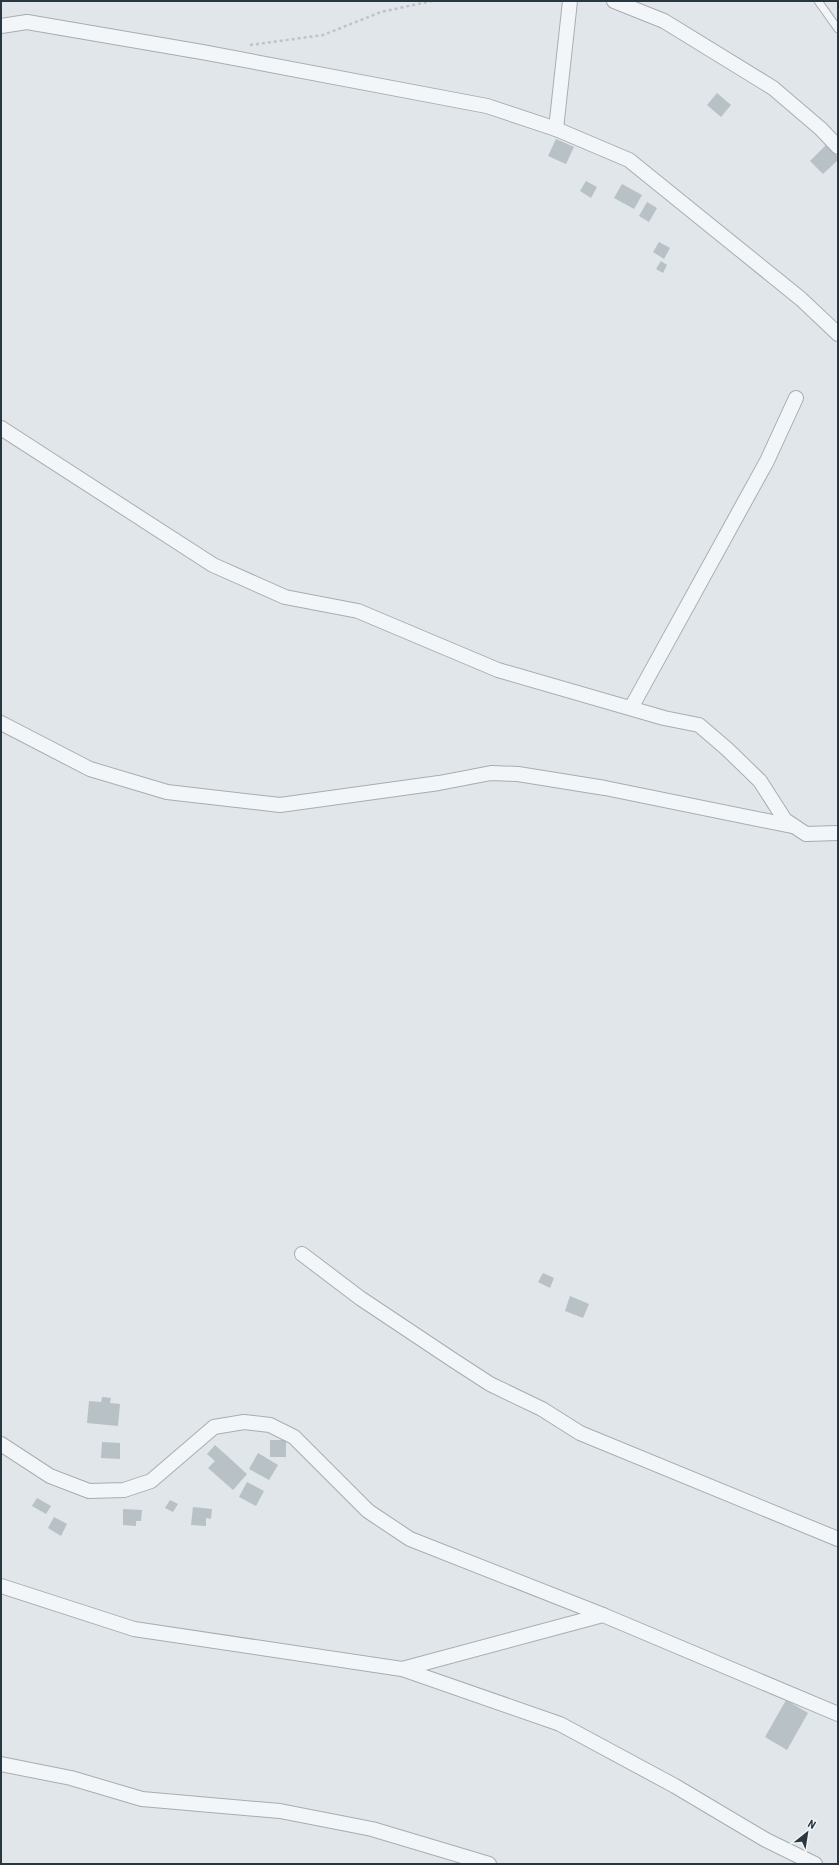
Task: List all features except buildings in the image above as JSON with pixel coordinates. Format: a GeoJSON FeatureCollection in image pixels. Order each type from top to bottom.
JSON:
{"type":"FeatureCollection","features":[{"type":"Feature","properties":{"kind":"street"},"geometry":{"type":"LineString","coordinates":[[556,129],[570,1]]}},
{"type":"Feature","properties":{"kind":"street"},"geometry":{"type":"LineString","coordinates":[[614,1],[664,21],[773,88],[821,129],[838,147]]}},
{"type":"Feature","properties":{"kind":"street"},"geometry":{"type":"LineString","coordinates":[[1,26],[27,22],[202,52],[487,106],[556,129],[629,160],[801,299],[838,334]]}},
{"type":"Feature","properties":{"kind":"street"},"geometry":{"type":"LineString","coordinates":[[630,708],[767,461],[796,398]]}},
{"type":"Feature","properties":{"kind":"street"},"geometry":{"type":"LineString","coordinates":[[1,428],[213,566],[285,597],[358,611],[498,670],[664,718],[699,725],[760,781],[784,820],[806,834],[838,833]]}},
{"type":"Feature","properties":{"kind":"street"},"geometry":{"type":"LineString","coordinates":[[1,723],[90,769],[167,792],[280,805],[439,783],[491,773],[518,774],[606,788],[794,826]]}},
{"type":"Feature","properties":{"kind":"street"},"geometry":{"type":"LineString","coordinates":[[302,1254],[360,1298],[465,1368],[490,1384],[542,1409],[580,1433],[838,1539]]}},
{"type":"Feature","properties":{"kind":"street"},"geometry":{"type":"LineString","coordinates":[[1,1444],[50,1476],[89,1492],[124,1490],[152,1481],[214,1426],[244,1422],[270,1425],[294,1437],[368,1511],[410,1539],[603,1615],[838,1714]]}},
{"type":"Feature","properties":{"kind":"street"},"geometry":{"type":"LineString","coordinates":[[1,1586],[134,1629],[402,1669],[560,1724],[675,1786],[766,1840],[814,1864]]}},
{"type":"Feature","properties":{"kind":"street"},"geometry":{"type":"LineString","coordinates":[[402,1669],[603,1615]]}},
{"type":"Feature","properties":{"kind":"street"},"geometry":{"type":"LineString","coordinates":[[1,1764],[71,1778],[142,1799],[280,1811],[372,1828],[488,1864]]}},
{"type":"Feature","properties":{"kind":"lane"},"geometry":{"type":"LineString","coordinates":[[818,1],[838,29]]}},
{"type":"Feature","properties":{"kind":"path"},"geometry":{"type":"LineString","coordinates":[[247,46],[323,36],[381,12],[432,1]]}}]}
